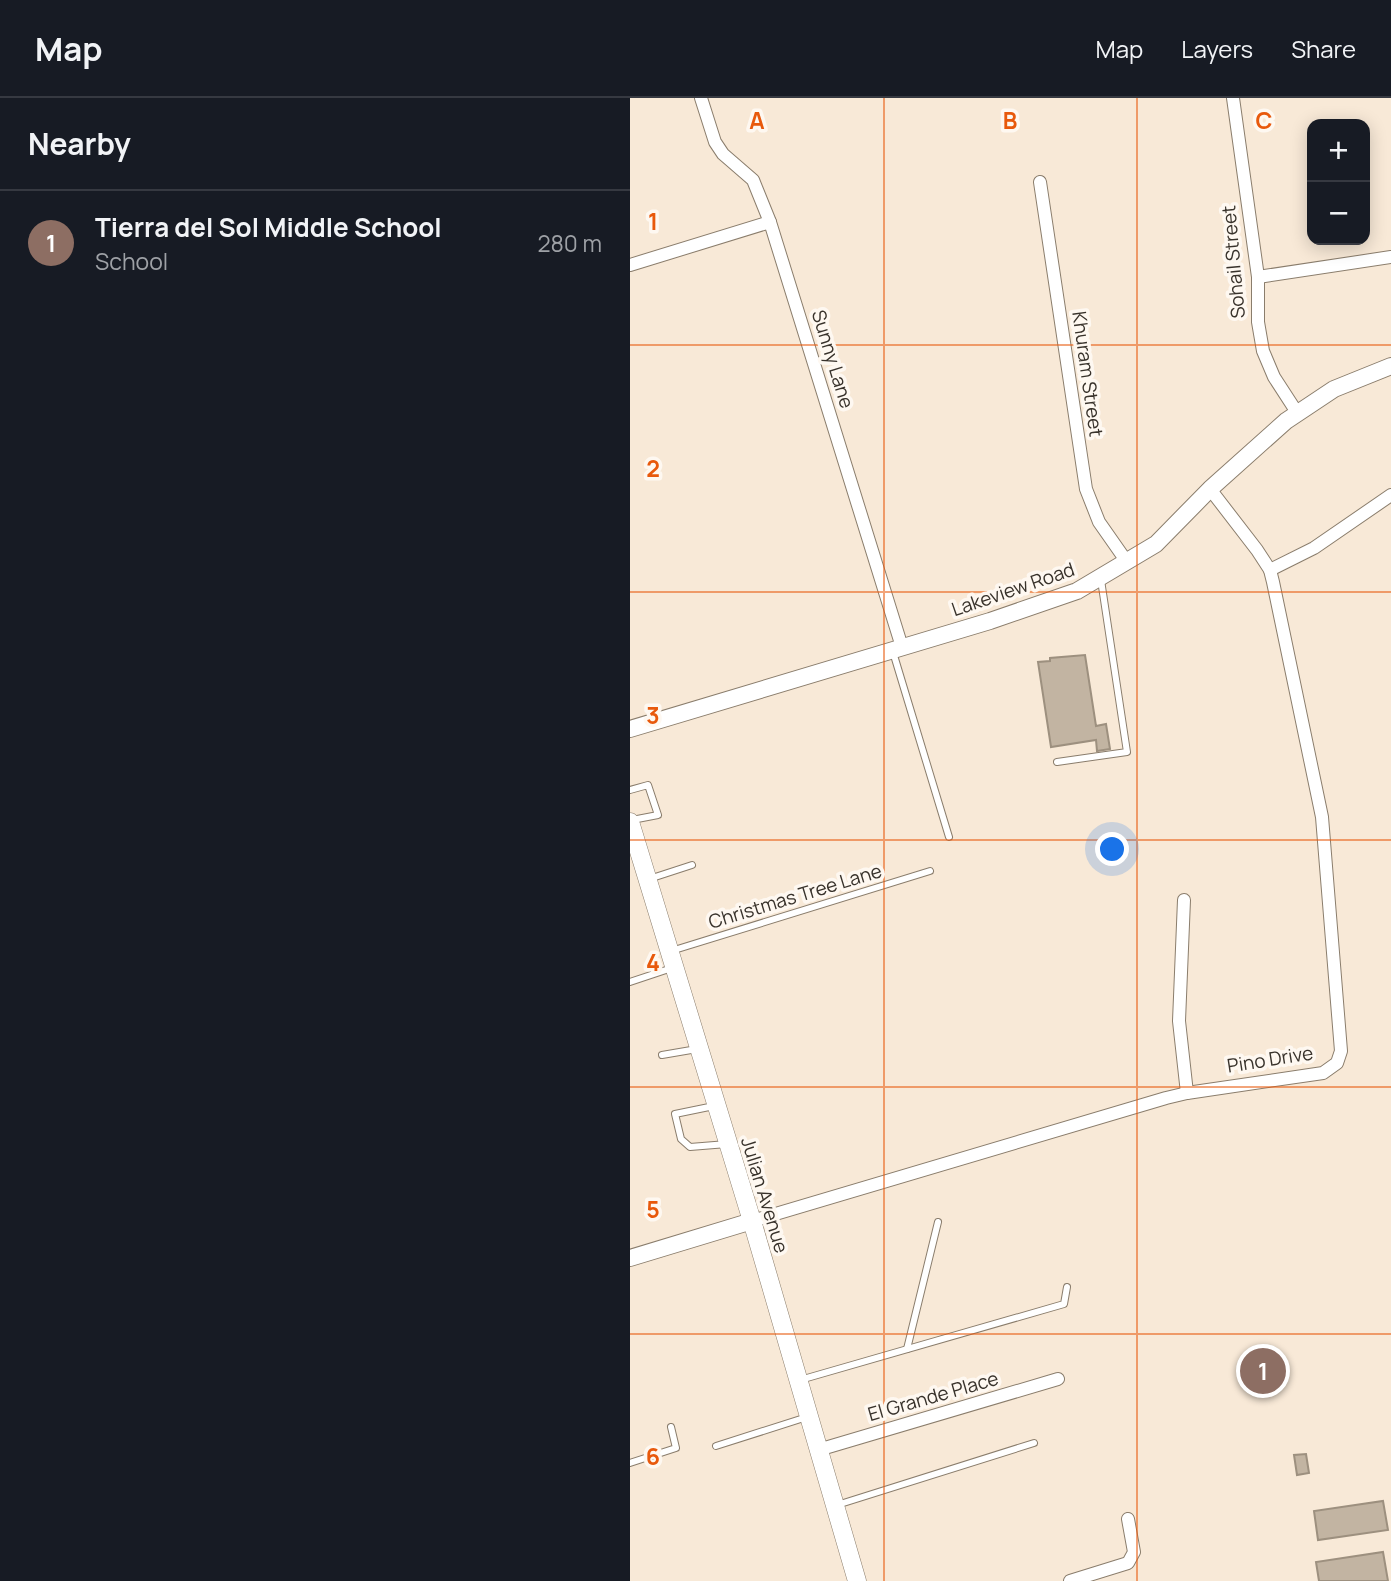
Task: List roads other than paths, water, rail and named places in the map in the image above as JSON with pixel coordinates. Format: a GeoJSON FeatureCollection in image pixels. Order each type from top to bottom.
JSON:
{"type":"FeatureCollection","features":[{"type":"Feature","properties":{"kind":"main road","name":"Julian Avenue"},"geometry":{"type":"LineString","coordinates":[[630,821],[858,1581]]}},
{"type":"Feature","properties":{"kind":"street","name":"Sunny Lane"},"geometry":{"type":"LineString","coordinates":[[701,98],[715,142],[723,153],[753,180],[770,222],[897,649]]}},
{"type":"Feature","properties":{"kind":"street","name":"Sohail Street"},"geometry":{"type":"LineString","coordinates":[[1233,98],[1258,277],[1258,322],[1263,351],[1274,377],[1298,414]]}},
{"type":"Feature","properties":{"kind":"street","name":"Khuram Street"},"geometry":{"type":"LineString","coordinates":[[1040,182],[1086,489],[1098,522],[1127,562]]}},
{"type":"Feature","properties":{"kind":"street"},"geometry":{"type":"LineString","coordinates":[[630,265],[770,222]]}},
{"type":"Feature","properties":{"kind":"street"},"geometry":{"type":"LineString","coordinates":[[1258,277],[1391,257]]}},
{"type":"Feature","properties":{"kind":"street","name":"Lakeview Road"},"geometry":{"type":"LineString","coordinates":[[630,729],[1050,602],[1100,578],[1156,544],[1210,489],[1286,421],[1334,389],[1391,366]]}},
{"type":"Feature","properties":{"kind":"street","name":"Pino Drive"},"geometry":{"type":"LineString","coordinates":[[630,1258],[1187,1093],[1323,1073],[1337,1063],[1341,1051],[1322,817],[1269,570],[1228,510],[1210,489]]}},
{"type":"Feature","properties":{"kind":"street"},"geometry":{"type":"LineString","coordinates":[[1269,570],[1314,548],[1391,495]]}},
{"type":"Feature","properties":{"kind":"street"},"geometry":{"type":"LineString","coordinates":[[1184,900],[1179,1021],[1187,1093]]}},
{"type":"Feature","properties":{"kind":"street","name":"El Grande Place"},"geometry":{"type":"LineString","coordinates":[[818,1450],[1058,1379]]}},
{"type":"Feature","properties":{"kind":"street"},"geometry":{"type":"LineString","coordinates":[[1070,1581],[1128,1563],[1134,1552],[1128,1519]]}},
{"type":"Feature","properties":{"kind":"lane"},"geometry":{"type":"LineString","coordinates":[[1057,762],[1127,752],[1100,578]]}},
{"type":"Feature","properties":{"kind":"lane"},"geometry":{"type":"LineString","coordinates":[[897,649],[949,836]]}},
{"type":"Feature","properties":{"kind":"lane"},"geometry":{"type":"LineString","coordinates":[[630,790],[648,785],[658,816],[630,821]]}},
{"type":"Feature","properties":{"kind":"lane"},"geometry":{"type":"LineString","coordinates":[[648,879],[692,865]]}},
{"type":"Feature","properties":{"kind":"lane","name":"Christmas Tree Lane"},"geometry":{"type":"LineString","coordinates":[[630,982],[672,959],[930,871]]}},
{"type":"Feature","properties":{"kind":"lane"},"geometry":{"type":"LineString","coordinates":[[662,1055],[699,1049]]}},
{"type":"Feature","properties":{"kind":"lane"},"geometry":{"type":"LineString","coordinates":[[716,1105],[675,1114],[681,1139],[690,1147],[728,1144]]}},
{"type":"Feature","properties":{"kind":"lane"},"geometry":{"type":"LineString","coordinates":[[907,1349],[938,1222]]}},
{"type":"Feature","properties":{"kind":"lane"},"geometry":{"type":"LineString","coordinates":[[798,1381],[1064,1304],[1067,1287]]}},
{"type":"Feature","properties":{"kind":"lane"},"geometry":{"type":"LineString","coordinates":[[716,1446],[809,1416]]}},
{"type":"Feature","properties":{"kind":"lane"},"geometry":{"type":"LineString","coordinates":[[630,1463],[676,1448],[671,1427]]}},
{"type":"Feature","properties":{"kind":"lane"},"geometry":{"type":"LineString","coordinates":[[835,1506],[1034,1443]]}},
{"type":"Feature","properties":{"kind":"place","name":"Tierra del Sol Middle School"},"geometry":{"type":"Point","coordinates":[1263,1371]}}]}
